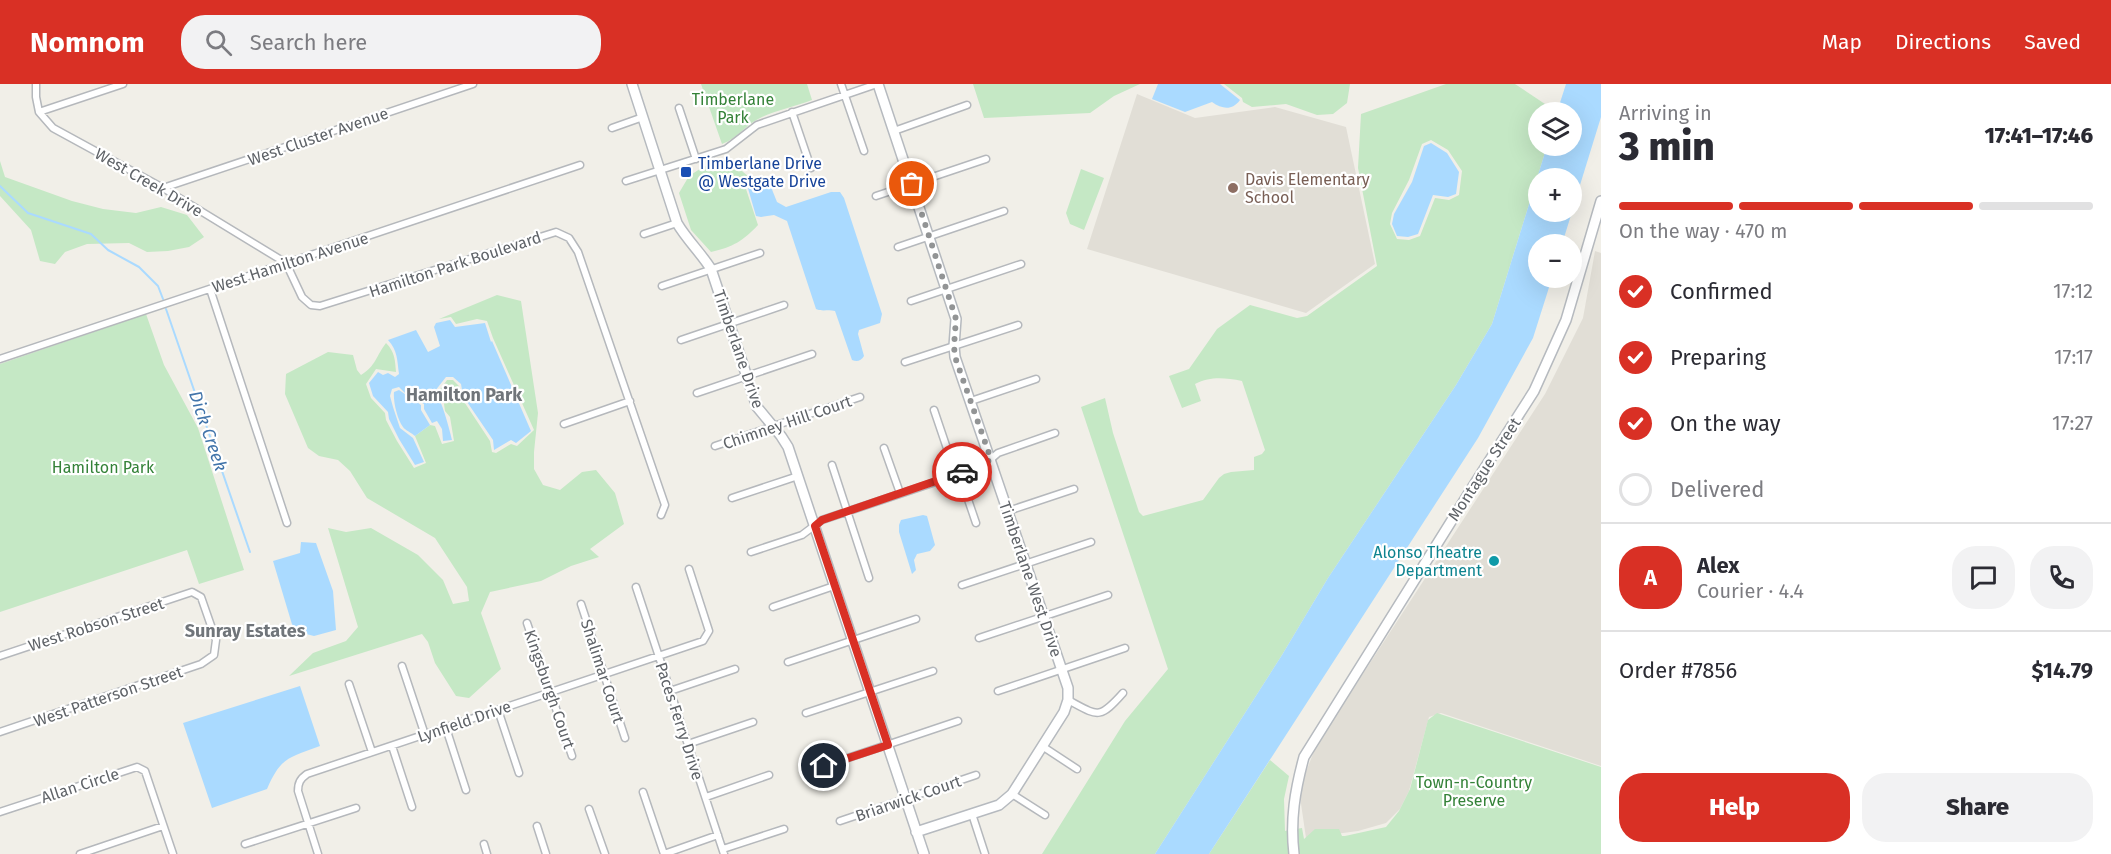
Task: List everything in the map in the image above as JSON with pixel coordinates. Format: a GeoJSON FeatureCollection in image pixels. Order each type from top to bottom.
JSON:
{"type":"FeatureCollection","features":[{"type":"Feature","properties":{"kind":"street"},"geometry":{"type":"LineString","coordinates":[[36,84],[39,112],[123,84]]}},
{"type":"Feature","properties":{"kind":"street","name":"West Cluster Avenue"},"geometry":{"type":"LineString","coordinates":[[163,188],[473,84]]}},
{"type":"Feature","properties":{"kind":"street","name":"Timberlane Drive"},"geometry":{"type":"LineString","coordinates":[[632,84],[677,223],[711,269],[757,407],[788,447],[888,745],[921,853]]}},
{"type":"Feature","properties":{"kind":"street"},"geometry":{"type":"LineString","coordinates":[[841,84],[864,152]]}},
{"type":"Feature","properties":{"kind":"street"},"geometry":{"type":"LineString","coordinates":[[626,182],[726,149],[757,125],[877,84]]}},
{"type":"Feature","properties":{"kind":"street","name":"Timberlane West Drive"},"geometry":{"type":"LineString","coordinates":[[877,84],[956,319],[955,357],[1062,669],[1068,688],[1068,700]]}},
{"type":"Feature","properties":{"kind":"street"},"geometry":{"type":"LineString","coordinates":[[894,131],[967,105]]}},
{"type":"Feature","properties":{"kind":"street"},"geometry":{"type":"LineString","coordinates":[[680,108],[696,159]]}},
{"type":"Feature","properties":{"kind":"street","name":"West Creek Drive"},"geometry":{"type":"LineString","coordinates":[[39,112],[53,128],[163,188],[286,263]]}},
{"type":"Feature","properties":{"kind":"street"},"geometry":{"type":"LineString","coordinates":[[792,112],[811,168]]}},
{"type":"Feature","properties":{"kind":"street"},"geometry":{"type":"LineString","coordinates":[[612,128],[643,117]]}},
{"type":"Feature","properties":{"kind":"street"},"geometry":{"type":"LineString","coordinates":[[876,195],[986,159]]}},
{"type":"Feature","properties":{"kind":"street","name":"West Hamilton Avenue"},"geometry":{"type":"LineString","coordinates":[[0,358],[580,165]]}},
{"type":"Feature","properties":{"kind":"street","name":"Montague Street"},"geometry":{"type":"LineString","coordinates":[[1294,854],[1292,817],[1295,789],[1304,757],[1534,391],[1566,320],[1601,201]]}},
{"type":"Feature","properties":{"kind":"street"},"geometry":{"type":"LineString","coordinates":[[898,247],[1004,211]]}},
{"type":"Feature","properties":{"kind":"street"},"geometry":{"type":"LineString","coordinates":[[644,234],[677,223]]}},
{"type":"Feature","properties":{"kind":"street","name":"Hamilton Park Boulevard"},"geometry":{"type":"LineString","coordinates":[[286,263],[302,297],[311,305],[320,306],[556,232],[570,238],[578,252],[665,505],[661,515]]}},
{"type":"Feature","properties":{"kind":"street"},"geometry":{"type":"LineString","coordinates":[[662,286],[760,253]]}},
{"type":"Feature","properties":{"kind":"street"},"geometry":{"type":"LineString","coordinates":[[910,301],[1021,264]]}},
{"type":"Feature","properties":{"kind":"street"},"geometry":{"type":"LineString","coordinates":[[210,289],[287,523]]}},
{"type":"Feature","properties":{"kind":"street"},"geometry":{"type":"LineString","coordinates":[[681,340],[784,305]]}},
{"type":"Feature","properties":{"kind":"street"},"geometry":{"type":"LineString","coordinates":[[905,362],[1018,325]]}},
{"type":"Feature","properties":{"kind":"street"},"geometry":{"type":"LineString","coordinates":[[697,393],[812,354]]}},
{"type":"Feature","properties":{"kind":"street"},"geometry":{"type":"LineString","coordinates":[[971,401],[1036,379]]}},
{"type":"Feature","properties":{"kind":"street","name":"Chimney Hill Court"},"geometry":{"type":"LineString","coordinates":[[715,446],[860,398]]}},
{"type":"Feature","properties":{"kind":"street"},"geometry":{"type":"LineString","coordinates":[[564,424],[630,401]]}},
{"type":"Feature","properties":{"kind":"street"},"geometry":{"type":"LineString","coordinates":[[934,410],[976,524]]}},
{"type":"Feature","properties":{"kind":"street"},"geometry":{"type":"LineString","coordinates":[[751,552],[802,535],[822,520],[983,465],[998,453],[1055,433]]}},
{"type":"Feature","properties":{"kind":"street"},"geometry":{"type":"LineString","coordinates":[[884,448],[900,494]]}},
{"type":"Feature","properties":{"kind":"street"},"geometry":{"type":"LineString","coordinates":[[831,465],[869,578]]}},
{"type":"Feature","properties":{"kind":"street"},"geometry":{"type":"LineString","coordinates":[[732,498],[798,476]]}},
{"type":"Feature","properties":{"kind":"street"},"geometry":{"type":"LineString","coordinates":[[1008,511],[1074,489]]}},
{"type":"Feature","properties":{"kind":"street"},"geometry":{"type":"LineString","coordinates":[[962,585],[1091,542]]}},
{"type":"Feature","properties":{"kind":"street","name":"Lynfield Drive"},"geometry":{"type":"LineString","coordinates":[[318,854],[298,791],[298,784],[307,774],[703,641],[709,631],[689,569]]}},
{"type":"Feature","properties":{"kind":"street"},"geometry":{"type":"LineString","coordinates":[[773,607],[834,586]]}},
{"type":"Feature","properties":{"kind":"street","name":"Paces Ferry Drive"},"geometry":{"type":"LineString","coordinates":[[636,587],[724,851]]}},
{"type":"Feature","properties":{"kind":"street","name":"West Robson Street"},"geometry":{"type":"LineString","coordinates":[[0,656],[192,592],[201,597],[216,640],[214,655]]}},
{"type":"Feature","properties":{"kind":"street"},"geometry":{"type":"LineString","coordinates":[[979,638],[1108,595]]}},
{"type":"Feature","properties":{"kind":"street","name":"Shalimar Court"},"geometry":{"type":"LineString","coordinates":[[581,604],[625,738]]}},
{"type":"Feature","properties":{"kind":"street"},"geometry":{"type":"LineString","coordinates":[[788,662],[916,619]]}},
{"type":"Feature","properties":{"kind":"street","name":"Kingsburgh Court"},"geometry":{"type":"LineString","coordinates":[[527,622],[572,756]]}},
{"type":"Feature","properties":{"kind":"street"},"geometry":{"type":"LineString","coordinates":[[998,691],[1125,648]]}},
{"type":"Feature","properties":{"kind":"street","name":"West Patterson Street"},"geometry":{"type":"LineString","coordinates":[[0,732],[201,664],[214,655]]}},
{"type":"Feature","properties":{"kind":"street"},"geometry":{"type":"LineString","coordinates":[[402,666],[425,735]]}},
{"type":"Feature","properties":{"kind":"street"},"geometry":{"type":"LineString","coordinates":[[670,691],[735,669]]}},
{"type":"Feature","properties":{"kind":"street"},"geometry":{"type":"LineString","coordinates":[[806,713],[933,671]]}},
{"type":"Feature","properties":{"kind":"street"},"geometry":{"type":"LineString","coordinates":[[349,684],[372,752]]}},
{"type":"Feature","properties":{"kind":"street"},"geometry":{"type":"LineString","coordinates":[[916,832],[999,805],[1012,794],[1064,712],[1068,700],[1101,714],[1109,709],[1123,693]]}},
{"type":"Feature","properties":{"kind":"street"},"geometry":{"type":"LineString","coordinates":[[498,710],[519,773]]}},
{"type":"Feature","properties":{"kind":"street"},"geometry":{"type":"LineString","coordinates":[[824,766],[958,721]]}},
{"type":"Feature","properties":{"kind":"street"},"geometry":{"type":"LineString","coordinates":[[688,744],[753,722]]}},
{"type":"Feature","properties":{"kind":"street"},"geometry":{"type":"LineString","coordinates":[[446,728],[466,790]]}},
{"type":"Feature","properties":{"kind":"street"},"geometry":{"type":"LineString","coordinates":[[392,746],[412,807]]}},
{"type":"Feature","properties":{"kind":"street"},"geometry":{"type":"LineString","coordinates":[[1042,746],[1077,769]]}},
{"type":"Feature","properties":{"kind":"street","name":"Allan Circle"},"geometry":{"type":"LineString","coordinates":[[0,812],[136,767],[145,771],[173,854]]}},
{"type":"Feature","properties":{"kind":"street"},"geometry":{"type":"LineString","coordinates":[[706,797],[769,775]]}},
{"type":"Feature","properties":{"kind":"street","name":"Briarwick Court"},"geometry":{"type":"LineString","coordinates":[[840,821],[976,775]]}},
{"type":"Feature","properties":{"kind":"street"},"geometry":{"type":"LineString","coordinates":[[643,792],[664,854],[718,835]]}},
{"type":"Feature","properties":{"kind":"street"},"geometry":{"type":"LineString","coordinates":[[1012,794],[1045,815]]}},
{"type":"Feature","properties":{"kind":"street"},"geometry":{"type":"LineString","coordinates":[[244,844],[356,808]]}},
{"type":"Feature","properties":{"kind":"street"},"geometry":{"type":"LineString","coordinates":[[589,808],[604,854]]}},
{"type":"Feature","properties":{"kind":"street"},"geometry":{"type":"LineString","coordinates":[[972,814],[985,854]]}},
{"type":"Feature","properties":{"kind":"street"},"geometry":{"type":"LineString","coordinates":[[80,854],[163,826]]}},
{"type":"Feature","properties":{"kind":"street"},"geometry":{"type":"LineString","coordinates":[[537,826],[546,854]]}},
{"type":"Feature","properties":{"kind":"street"},"geometry":{"type":"LineString","coordinates":[[724,851],[784,829]]}},
{"type":"Feature","properties":{"kind":"street"},"geometry":{"type":"LineString","coordinates":[[484,844],[487,854]]}},
{"type":"Feature","properties":{"kind":"shaded area","name":"Davis Elementary School"},"geometry":{"type":"Polygon","coordinates":[[[1137,94],[1195,118],[1275,107],[1346,127],[1375,264],[1306,313],[1087,249],[1137,94]]]}},
{"type":"Feature","properties":{"kind":"shaded area"},"geometry":{"type":"Polygon","coordinates":[[[1595,251],[1601,253],[1601,766],[1441,713],[1429,717],[1409,791],[1400,809],[1386,823],[1358,831],[1306,838],[1299,790],[1316,746],[1545,394],[1583,318],[1595,251]]]}},
{"type":"Feature","properties":{"kind":"green space","name":"Timberlane Park"},"geometry":{"type":"Polygon","coordinates":[[[701,84],[807,84],[812,100],[762,117],[722,144],[701,84]]]}},
{"type":"Feature","properties":{"kind":"green space"},"geometry":{"type":"Polygon","coordinates":[[[973,84],[1140,84],[1114,96],[1090,113],[984,118],[973,84]]]}},
{"type":"Feature","properties":{"kind":"green space"},"geometry":{"type":"Polygon","coordinates":[[[1224,84],[1350,84],[1347,103],[1333,114],[1317,115],[1286,104],[1252,107],[1243,102],[1242,98],[1224,84]]]}},
{"type":"Feature","properties":{"kind":"green space"},"geometry":{"type":"Polygon","coordinates":[[[1446,84],[1515,84],[1542,102],[1528,102],[1528,156],[1544,156],[1540,168],[1528,168],[1528,207],[1492,324],[1456,385],[1328,578],[1282,655],[1155,854],[1042,854],[1125,721],[1168,669],[1081,407],[1105,398],[1113,433],[1139,512],[1143,516],[1203,500],[1224,474],[1254,470],[1254,457],[1265,450],[1242,381],[1218,378],[1195,384],[1201,401],[1182,408],[1169,376],[1189,369],[1217,329],[1250,305],[1297,318],[1307,316],[1377,266],[1358,168],[1361,114],[1446,84]],[[1431,140],[1422,144],[1409,180],[1392,213],[1390,224],[1397,239],[1409,240],[1420,236],[1435,198],[1449,200],[1459,195],[1462,171],[1448,150],[1431,140]]]}},
{"type":"Feature","properties":{"kind":"green space"},"geometry":{"type":"Polygon","coordinates":[[[729,160],[749,177],[745,186],[758,225],[737,243],[711,252],[691,230],[679,193],[689,176],[703,167],[729,160]]]}},
{"type":"Feature","properties":{"kind":"green space"},"geometry":{"type":"Polygon","coordinates":[[[0,161],[5,177],[72,201],[103,209],[136,213],[161,207],[187,215],[204,237],[189,247],[168,251],[147,252],[129,243],[87,244],[65,252],[55,264],[40,261],[31,230],[0,196],[0,161]]]}},
{"type":"Feature","properties":{"kind":"green space"},"geometry":{"type":"Polygon","coordinates":[[[1081,169],[1104,178],[1084,230],[1070,224],[1066,213],[1081,169]]]}},
{"type":"Feature","properties":{"kind":"green space"},"geometry":{"type":"Polygon","coordinates":[[[497,295],[521,301],[538,413],[534,469],[543,485],[560,490],[582,472],[596,470],[615,493],[624,524],[590,549],[599,557],[571,566],[541,581],[490,592],[481,613],[501,669],[469,698],[456,696],[435,663],[428,642],[422,634],[289,676],[313,653],[346,641],[358,627],[328,528],[346,532],[371,528],[418,555],[443,580],[453,604],[469,601],[467,587],[435,538],[367,498],[350,471],[338,460],[319,456],[308,448],[285,394],[286,374],[328,352],[353,355],[357,370],[361,375],[373,364],[386,343],[393,353],[396,372],[376,369],[366,384],[371,398],[385,413],[386,420],[397,441],[414,468],[426,463],[415,436],[430,425],[435,426],[442,444],[454,441],[450,417],[445,411],[443,397],[439,391],[447,380],[453,380],[459,386],[461,397],[490,441],[492,452],[496,453],[511,444],[517,446],[534,430],[487,321],[477,319],[456,324],[451,317],[439,319],[497,295]]]}},
{"type":"Feature","properties":{"kind":"green space","name":"Hamilton Park"},"geometry":{"type":"Polygon","coordinates":[[[146,314],[164,365],[198,428],[244,570],[199,584],[187,550],[0,612],[0,364],[146,314]]]}},
{"type":"Feature","properties":{"kind":"green space","name":"Town-n-Country Preserve"},"geometry":{"type":"Polygon","coordinates":[[[1437,713],[1601,767],[1601,854],[1297,854],[1296,829],[1302,828],[1304,839],[1315,829],[1339,829],[1342,836],[1345,836],[1386,827],[1399,811],[1410,789],[1428,720],[1437,713]]]}},
{"type":"Feature","properties":{"kind":"green space"},"geometry":{"type":"Polygon","coordinates":[[[1270,760],[1289,776],[1284,799],[1285,831],[1289,830],[1290,854],[1209,854],[1270,760]]]}},
{"type":"Feature","properties":{"kind":"water"},"geometry":{"type":"Polygon","coordinates":[[[1158,84],[1220,84],[1240,100],[1230,107],[1219,106],[1212,102],[1185,112],[1152,99],[1158,84]]]}},
{"type":"Feature","properties":{"kind":"water"},"geometry":{"type":"Polygon","coordinates":[[[1566,84],[1601,84],[1601,117],[1582,179],[1582,168],[1540,168],[1544,156],[1582,156],[1582,102],[1560,102],[1566,84]]]}},
{"type":"Feature","properties":{"kind":"water"},"geometry":{"type":"Polygon","coordinates":[[[1431,143],[1447,153],[1459,172],[1456,194],[1448,197],[1433,195],[1418,234],[1408,237],[1397,236],[1392,224],[1394,214],[1412,182],[1424,146],[1431,143]]]}},
{"type":"Feature","properties":{"kind":"water"},"geometry":{"type":"Polygon","coordinates":[[[767,177],[777,202],[786,207],[831,192],[840,192],[844,198],[882,314],[880,323],[859,330],[864,356],[860,360],[852,360],[835,311],[816,309],[787,221],[774,215],[756,216],[747,185],[751,179],[767,177]]]}},
{"type":"Feature","properties":{"kind":"water"},"geometry":{"type":"Polygon","coordinates":[[[1528,207],[1528,222],[1569,222],[1565,234],[1528,234],[1528,288],[1549,288],[1533,338],[1478,438],[1209,854],[1155,854],[1282,655],[1328,578],[1456,385],[1492,324],[1528,207]]]}},
{"type":"Feature","properties":{"kind":"water"},"geometry":{"type":"Polygon","coordinates":[[[450,320],[455,327],[485,323],[491,342],[531,431],[516,443],[511,440],[494,450],[493,440],[463,396],[461,384],[453,377],[446,377],[435,391],[443,408],[452,440],[443,441],[442,429],[437,421],[432,423],[424,409],[424,404],[399,387],[392,389],[390,396],[400,428],[413,438],[424,462],[415,465],[399,439],[388,412],[373,396],[369,383],[378,372],[383,375],[388,373],[395,377],[399,374],[395,352],[388,340],[416,330],[428,352],[440,346],[434,327],[436,323],[450,320]]]}},
{"type":"Feature","properties":{"kind":"water"},"geometry":{"type":"Polygon","coordinates":[[[399,390],[421,405],[421,410],[430,425],[415,436],[403,427],[397,415],[394,392],[399,390]]]}},
{"type":"Feature","properties":{"kind":"water"},"geometry":{"type":"Polygon","coordinates":[[[927,516],[935,545],[930,551],[917,554],[914,560],[916,570],[912,574],[899,525],[901,520],[927,516]]]}},
{"type":"Feature","properties":{"kind":"water"},"geometry":{"type":"Polygon","coordinates":[[[301,542],[316,543],[333,591],[336,630],[314,636],[294,631],[273,561],[300,553],[301,542]]]}},
{"type":"Feature","properties":{"kind":"water"},"geometry":{"type":"Polygon","coordinates":[[[300,686],[320,746],[293,756],[281,764],[267,789],[212,808],[183,723],[300,686]]]}},
{"type":"Feature","properties":{"kind":"waterway","name":"Dick Creek"},"geometry":{"type":"LineString","coordinates":[[0,186],[28,213],[91,234],[108,250],[139,267],[158,286],[163,299]]}},
{"type":"Feature","properties":{"kind":"waterway","name":"Dick Creek"},"geometry":{"type":"LineString","coordinates":[[166,309],[250,552]]}},
{"type":"Feature","properties":{"kind":"way so far"},"geometry":{"type":"LineString","coordinates":[[912,184],[956,319],[955,357],[991,459],[983,465],[962,472]]}},
{"type":"Feature","properties":{"kind":"place","name":"Timberlane Drive @ Westgate Drive"},"geometry":{"type":"Point","coordinates":[686,172]}},
{"type":"Feature","properties":{"kind":"place","name":"Davis Elementary School"},"geometry":{"type":"Point","coordinates":[1233,188]}},
{"type":"Feature","properties":{"kind":"place","name":"Alonso Theatre Department"},"geometry":{"type":"Point","coordinates":[1494,561]}},
{"type":"Feature","properties":{"kind":"district","name":"Hamilton Park"},"geometry":{"type":"Point","coordinates":[464,395]}},
{"type":"Feature","properties":{"kind":"district","name":"Sunray Estates"},"geometry":{"type":"Point","coordinates":[245,631]}},
{"type":"Feature","properties":{"kind":"route"},"geometry":{"type":"LineString","coordinates":[[824,766],[888,745],[815,526],[822,520],[962,472]]}}]}
